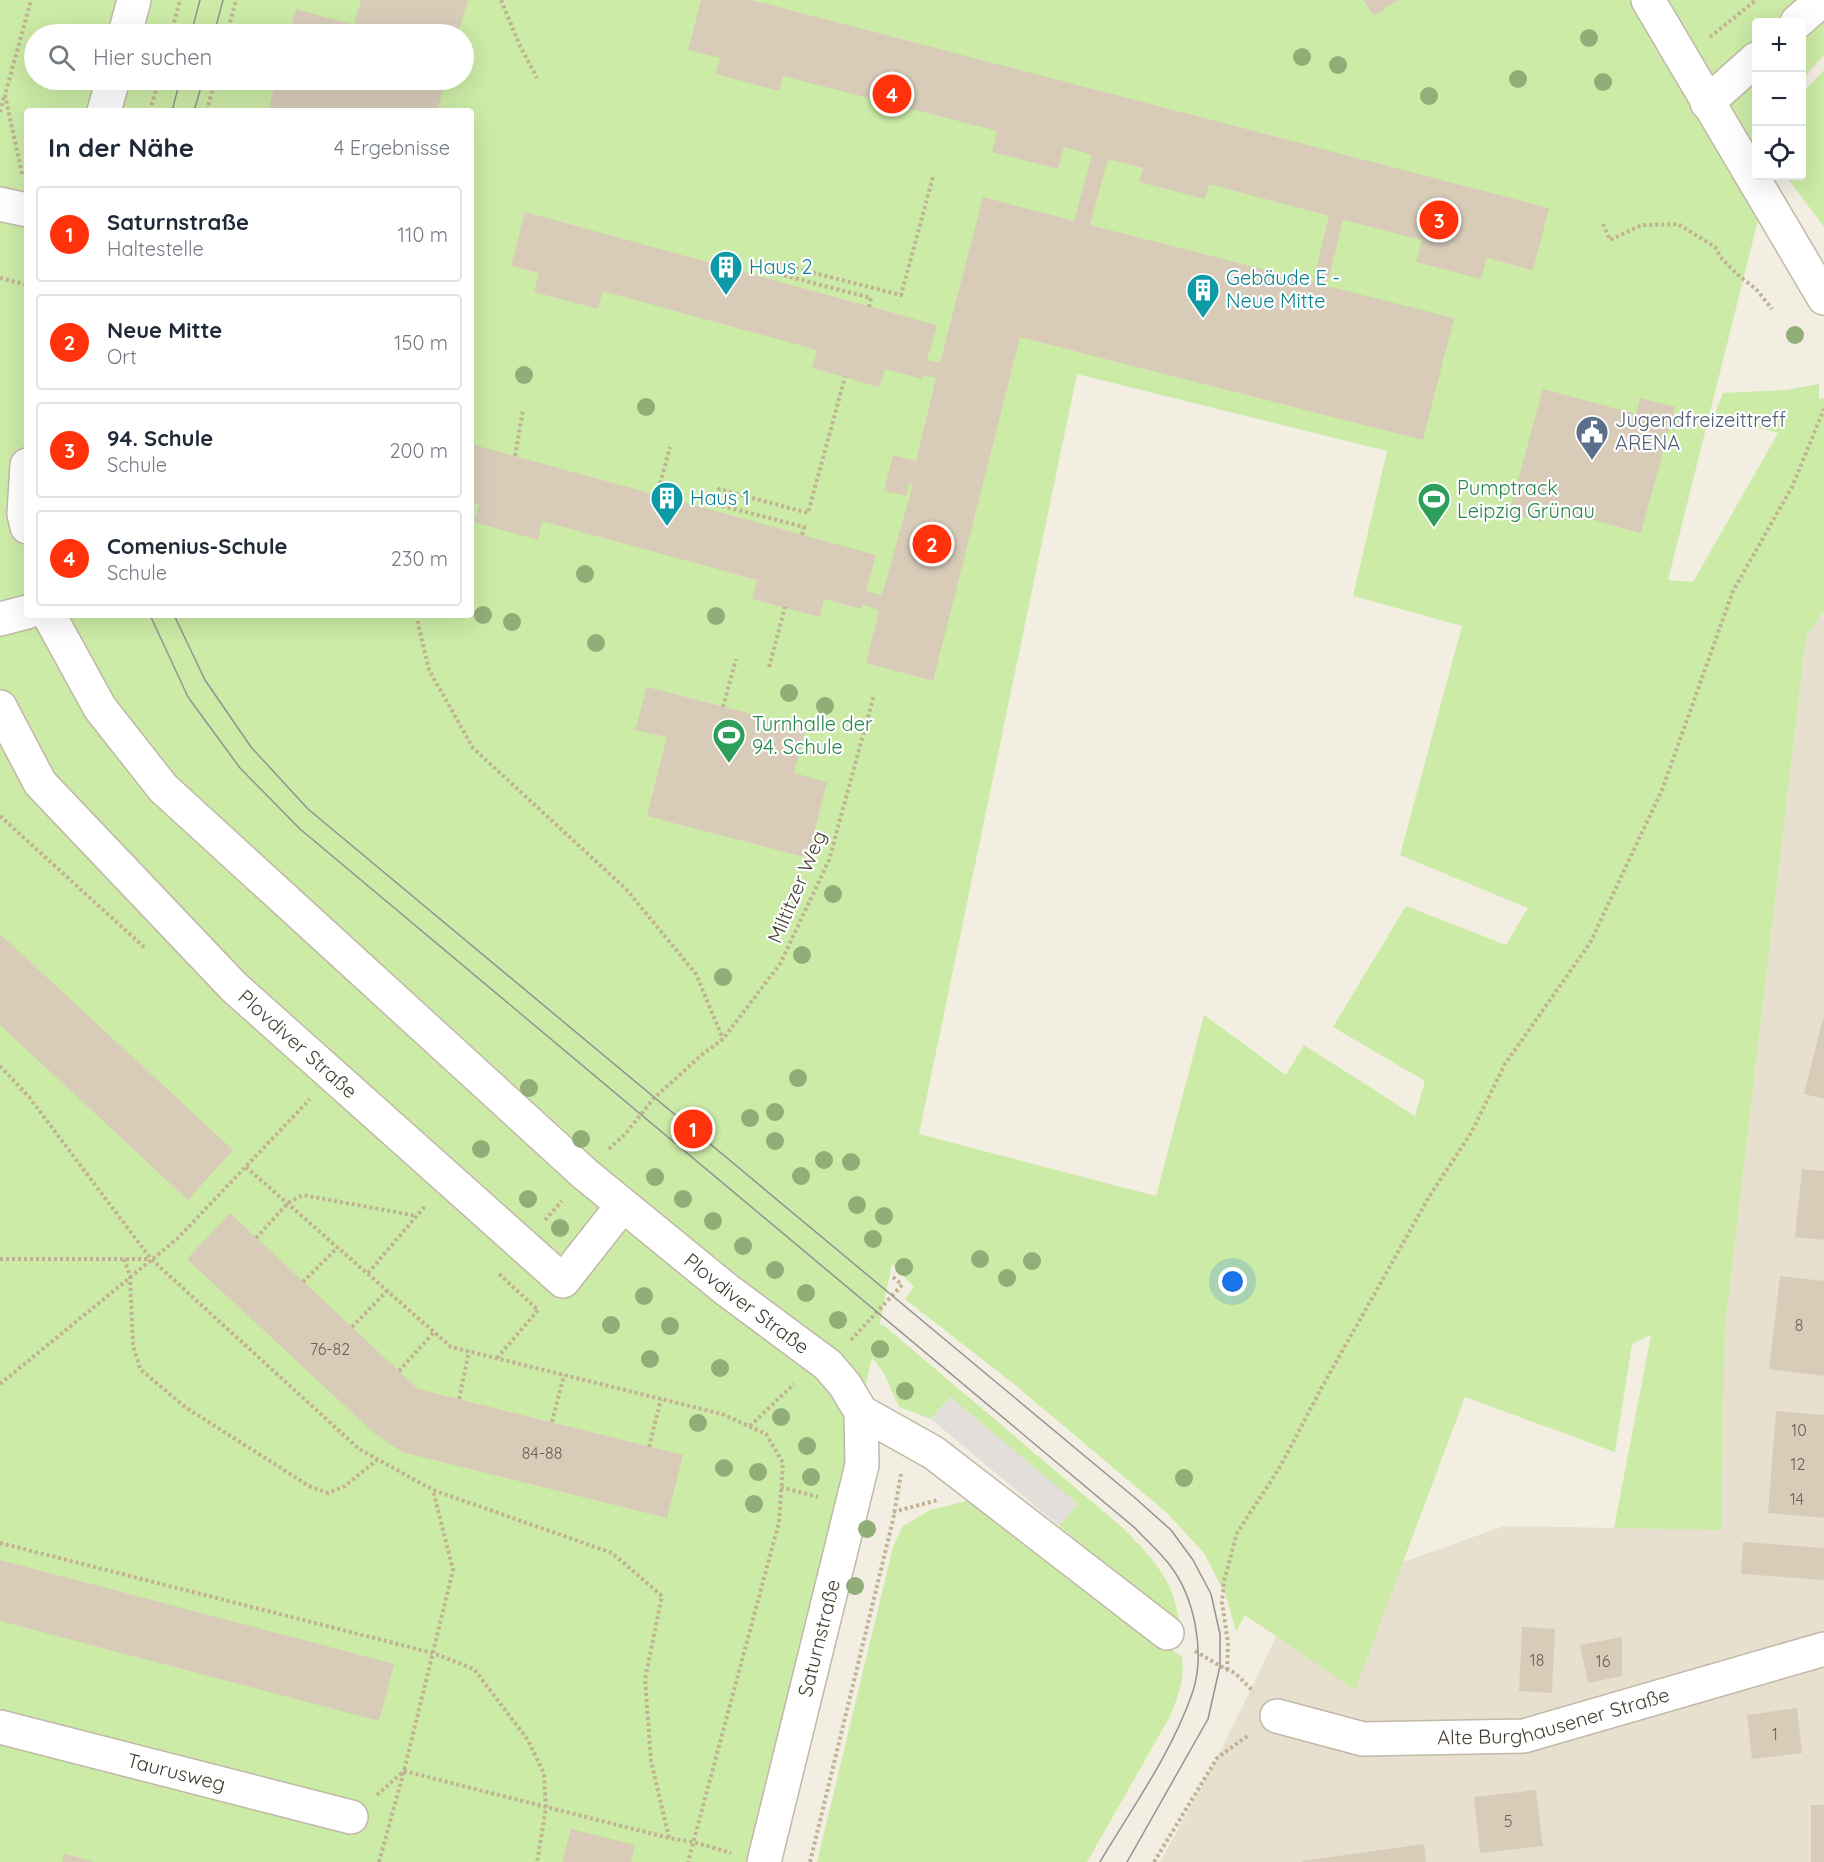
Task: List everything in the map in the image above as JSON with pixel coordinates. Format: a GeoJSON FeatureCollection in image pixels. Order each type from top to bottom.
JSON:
{"type":"FeatureCollection","features":[{"type":"Feature","properties":{"kind":"street"},"geometry":{"type":"LineString","coordinates":[[128,24],[134,0]]}},
{"type":"Feature","properties":{"kind":"street"},"geometry":{"type":"LineString","coordinates":[[1648,0],[1707,104],[1824,298]]}},
{"type":"Feature","properties":{"kind":"street"},"geometry":{"type":"LineString","coordinates":[[1802,18],[1822,0]]}},
{"type":"Feature","properties":{"kind":"street"},"geometry":{"type":"LineString","coordinates":[[1707,104],[1752,63]]}},
{"type":"Feature","properties":{"kind":"street"},"geometry":{"type":"LineString","coordinates":[[105,108],[110,90]]}},
{"type":"Feature","properties":{"kind":"street"},"geometry":{"type":"LineString","coordinates":[[0,204],[24,209]]}},
{"type":"Feature","properties":{"kind":"street"},"geometry":{"type":"LineString","coordinates":[[0,619],[24,613]]}},
{"type":"Feature","properties":{"kind":"street","name":"Plovdiver Straße"},"geometry":{"type":"LineString","coordinates":[[51,618],[100,708],[163,788],[622,1206],[727,1290],[838,1354],[845,1384],[861,1412]]}},
{"type":"Feature","properties":{"kind":"street","name":"Plovdiver Straße"},"geometry":{"type":"LineString","coordinates":[[0,707],[40,783],[234,987],[562,1281],[622,1206]]}},
{"type":"Feature","properties":{"kind":"street"},"geometry":{"type":"LineString","coordinates":[[861,1412],[934,1453],[1167,1633]]}},
{"type":"Feature","properties":{"kind":"street","name":"Saturnstraße"},"geometry":{"type":"LineString","coordinates":[[764,1861],[862,1465],[861,1412]]}},
{"type":"Feature","properties":{"kind":"street","name":"Alte Burghausener Straße"},"geometry":{"type":"LineString","coordinates":[[1278,1716],[1363,1739],[1524,1736],[1824,1649]]}},
{"type":"Feature","properties":{"kind":"street","name":"Taurusweg"},"geometry":{"type":"LineString","coordinates":[[0,1727],[351,1817]]}},
{"type":"Feature","properties":{"kind":"path"},"geometry":{"type":"LineString","coordinates":[[24,24],[31,0]]}},
{"type":"Feature","properties":{"kind":"path"},"geometry":{"type":"LineString","coordinates":[[174,24],[180,0]]}},
{"type":"Feature","properties":{"kind":"path"},"geometry":{"type":"LineString","coordinates":[[230,24],[236,0]]}},
{"type":"Feature","properties":{"kind":"path"},"geometry":{"type":"LineString","coordinates":[[501,0],[520,46],[537,78]]}},
{"type":"Feature","properties":{"kind":"path"},"geometry":{"type":"LineString","coordinates":[[1682,60],[1756,0]]}},
{"type":"Feature","properties":{"kind":"path"},"geometry":{"type":"LineString","coordinates":[[0,112],[24,26]]}},
{"type":"Feature","properties":{"kind":"path"},"geometry":{"type":"LineString","coordinates":[[151,108],[156,90]]}},
{"type":"Feature","properties":{"kind":"path"},"geometry":{"type":"LineString","coordinates":[[208,108],[212,90]]}},
{"type":"Feature","properties":{"kind":"path"},"geometry":{"type":"LineString","coordinates":[[5,95],[22,175]]}},
{"type":"Feature","properties":{"kind":"path"},"geometry":{"type":"LineString","coordinates":[[869,307],[871,298],[771,272],[774,263],[901,295],[933,177]]}},
{"type":"Feature","properties":{"kind":"path"},"geometry":{"type":"LineString","coordinates":[[1603,224],[1610,240],[1642,225],[1678,224],[1715,247],[1722,259],[1756,289],[1772,309]]}},
{"type":"Feature","properties":{"kind":"path"},"geometry":{"type":"LineString","coordinates":[[0,278],[24,284]]}},
{"type":"Feature","properties":{"kind":"path"},"geometry":{"type":"LineString","coordinates":[[802,535],[804,527],[715,504],[719,489],[808,513],[845,377]]}},
{"type":"Feature","properties":{"kind":"path"},"geometry":{"type":"LineString","coordinates":[[1227,1670],[1228,1642],[1222,1602],[1224,1581],[1237,1533],[1280,1467],[1322,1387],[1429,1197],[1471,1133],[1505,1064],[1590,943],[1662,790],[1732,591],[1792,487],[1824,409]]}},
{"type":"Feature","properties":{"kind":"path"},"geometry":{"type":"LineString","coordinates":[[515,456],[524,410]]}},
{"type":"Feature","properties":{"kind":"path"},"geometry":{"type":"LineString","coordinates":[[657,495],[670,447]]}},
{"type":"Feature","properties":{"kind":"path"},"geometry":{"type":"LineString","coordinates":[[769,667],[785,607]]}},
{"type":"Feature","properties":{"kind":"path"},"geometry":{"type":"LineString","coordinates":[[417,618],[429,669],[473,748],[626,889],[696,974],[723,1039]]}},
{"type":"Feature","properties":{"kind":"path"},"geometry":{"type":"LineString","coordinates":[[723,706],[736,659]]}},
{"type":"Feature","properties":{"kind":"path","name":"Miltitzer Weg"},"geometry":{"type":"LineString","coordinates":[[611,1147],[654,1098],[723,1039],[780,964],[829,860],[874,695]]}},
{"type":"Feature","properties":{"kind":"path"},"geometry":{"type":"LineString","coordinates":[[0,1066],[29,1097],[151,1259],[359,1449],[433,1490],[612,1553],[662,1596],[645,1679],[651,1761],[669,1838]]}},
{"type":"Feature","properties":{"kind":"path"},"geometry":{"type":"LineString","coordinates":[[0,1384],[177,1239],[332,1076]]}},
{"type":"Feature","properties":{"kind":"path"},"geometry":{"type":"LineString","coordinates":[[246,1167],[451,1347],[722,1414],[766,1434],[783,1463],[778,1522],[688,1862]]}},
{"type":"Feature","properties":{"kind":"path"},"geometry":{"type":"LineString","coordinates":[[523,1246],[585,1174]]}},
{"type":"Feature","properties":{"kind":"path"},"geometry":{"type":"LineString","coordinates":[[368,1273],[449,1180]]}},
{"type":"Feature","properties":{"kind":"path"},"geometry":{"type":"LineString","coordinates":[[256,1238],[288,1203],[303,1195],[417,1216]]}},
{"type":"Feature","properties":{"kind":"path"},"geometry":{"type":"LineString","coordinates":[[303,1282],[338,1247]]}},
{"type":"Feature","properties":{"kind":"path"},"geometry":{"type":"LineString","coordinates":[[0,1259],[151,1259]]}},
{"type":"Feature","properties":{"kind":"path"},"geometry":{"type":"LineString","coordinates":[[124,1259],[130,1276],[133,1345],[140,1369],[185,1407],[309,1486],[328,1493],[345,1486],[378,1460]]}},
{"type":"Feature","properties":{"kind":"path"},"geometry":{"type":"LineString","coordinates":[[749,1426],[806,1373],[838,1354],[902,1285],[894,1277]]}},
{"type":"Feature","properties":{"kind":"path"},"geometry":{"type":"LineString","coordinates":[[352,1327],[387,1291]]}},
{"type":"Feature","properties":{"kind":"path"},"geometry":{"type":"LineString","coordinates":[[497,1358],[538,1310]]}},
{"type":"Feature","properties":{"kind":"path"},"geometry":{"type":"LineString","coordinates":[[399,1371],[435,1332]]}},
{"type":"Feature","properties":{"kind":"path"},"geometry":{"type":"LineString","coordinates":[[459,1399],[469,1351]]}},
{"type":"Feature","properties":{"kind":"path"},"geometry":{"type":"LineString","coordinates":[[552,1422],[564,1375]]}},
{"type":"Feature","properties":{"kind":"path"},"geometry":{"type":"LineString","coordinates":[[649,1447],[661,1399]]}},
{"type":"Feature","properties":{"kind":"path"},"geometry":{"type":"LineString","coordinates":[[810,1862],[901,1478],[898,1432]]}},
{"type":"Feature","properties":{"kind":"path"},"geometry":{"type":"LineString","coordinates":[[379,1862],[434,1653],[453,1570],[433,1490]]}},
{"type":"Feature","properties":{"kind":"path"},"geometry":{"type":"LineString","coordinates":[[0,1543],[434,1653],[474,1669],[528,1740],[544,1774],[546,1808],[537,1862]]}},
{"type":"Feature","properties":{"kind":"path"},"geometry":{"type":"LineString","coordinates":[[1154,1862],[1217,1758],[1278,1716]]}},
{"type":"Feature","properties":{"kind":"path"},"geometry":{"type":"LineString","coordinates":[[404,1771],[764,1861]]}},
{"type":"Feature","properties":{"kind":"path"},"geometry":{"type":"LineString","coordinates":[[351,1817],[404,1771]]}},
{"type":"Feature","properties":{"kind":"shaded area"},"geometry":{"type":"Polygon","coordinates":[[[1824,610],[1824,1862],[1160,1862],[1217,1758],[1294,1601],[1504,1526],[1721,1530],[1725,1328],[1806,637],[1824,610]]]}},
{"type":"Feature","properties":{"kind":"shaded area"},"geometry":{"type":"Polygon","coordinates":[[[950,1397],[1078,1504],[1059,1526],[931,1419],[950,1397]]]}},
{"type":"Feature","properties":{"kind":"green space"},"geometry":{"type":"Polygon","coordinates":[[[0,0],[1824,0],[1824,55],[1806,75],[1806,18],[1752,18],[1752,180],[1768,180],[1668,580],[1693,582],[1778,433],[1714,416],[1723,393],[1786,390],[1819,384],[1819,399],[1824,398],[1824,610],[1806,637],[1725,1328],[1721,1530],[1614,1528],[1651,1335],[1632,1344],[1615,1452],[1465,1397],[1355,1690],[1245,1615],[1236,1631],[1226,1596],[1204,1553],[1167,1513],[1015,1385],[905,1299],[914,1287],[892,1264],[879,1327],[882,1324],[1123,1528],[1152,1560],[1167,1582],[1177,1608],[1179,1624],[1059,1526],[1077,1504],[950,1397],[931,1419],[899,1407],[884,1374],[872,1357],[764,1862],[0,1862],[0,0]],[[1077,374],[919,1134],[1156,1196],[1204,1015],[1286,1075],[1304,1045],[1415,1116],[1425,1081],[1333,1027],[1406,906],[1506,945],[1528,908],[1400,855],[1462,626],[1353,596],[1387,451],[1077,374]]]}},
{"type":"Feature","properties":{"kind":"green space"},"geometry":{"type":"Polygon","coordinates":[[[1824,70],[1824,227],[1789,180],[1806,180],[1806,89],[1824,70]]]}},
{"type":"Feature","properties":{"kind":"green space"},"geometry":{"type":"Polygon","coordinates":[[[970,1500],[1182,1657],[1182,1681],[1172,1711],[1087,1862],[817,1862],[893,1547],[902,1527],[930,1510],[970,1500]]]}},
{"type":"Feature","properties":{"kind":"building"},"geometry":{"type":"Polygon","coordinates":[[[361,0],[468,0],[461,24],[354,24],[361,0]]]}},
{"type":"Feature","properties":{"kind":"building"},"geometry":{"type":"Polygon","coordinates":[[[701,0],[751,0],[1549,208],[1533,270],[1487,258],[1481,279],[1416,262],[1422,240],[1343,220],[1327,286],[1454,318],[1423,440],[1020,337],[933,681],[866,663],[879,610],[863,605],[861,609],[824,599],[820,617],[752,599],[757,580],[542,521],[538,540],[474,522],[479,504],[474,503],[474,445],[876,555],[866,591],[882,595],[913,484],[909,484],[906,496],[884,491],[893,455],[916,461],[936,378],[923,375],[922,379],[885,369],[879,387],[812,368],[817,350],[603,291],[598,309],[534,292],[539,273],[511,266],[525,212],[937,325],[927,360],[940,363],[983,197],[1074,221],[1092,155],[1064,147],[1058,169],[992,152],[997,131],[783,76],[779,91],[716,74],[720,58],[688,50],[701,0]],[[1108,159],[1090,225],[1313,282],[1329,216],[1209,184],[1205,199],[1139,182],[1143,168],[1108,159]]]}},
{"type":"Feature","properties":{"kind":"building"},"geometry":{"type":"Polygon","coordinates":[[[1363,0],[1398,0],[1374,16],[1363,0]]]}},
{"type":"Feature","properties":{"kind":"building"},"geometry":{"type":"Polygon","coordinates":[[[296,9],[350,24],[292,24],[296,9]]]}},
{"type":"Feature","properties":{"kind":"building"},"geometry":{"type":"Polygon","coordinates":[[[273,90],[443,90],[438,108],[269,108],[273,90]]]}},
{"type":"Feature","properties":{"kind":"building","name":"Jugendfreizeittreff ARENA"},"geometry":{"type":"Polygon","coordinates":[[[1543,389],[1636,414],[1640,398],[1675,407],[1641,533],[1546,507],[1542,522],[1509,513],[1543,389]]]}},
{"type":"Feature","properties":{"kind":"building","name":"Turnhalle der 94. Schule"},"geometry":{"type":"Polygon","coordinates":[[[647,687],[806,728],[794,773],[827,782],[808,858],[647,816],[667,737],[635,730],[647,687]]]}},
{"type":"Feature","properties":{"kind":"building"},"geometry":{"type":"Polygon","coordinates":[[[0,934],[233,1150],[188,1200],[0,1025],[0,934]]]}},
{"type":"Feature","properties":{"kind":"building"},"geometry":{"type":"Polygon","coordinates":[[[1824,1019],[1824,1099],[1804,1094],[1824,1019]]]}},
{"type":"Feature","properties":{"kind":"building"},"geometry":{"type":"Polygon","coordinates":[[[1802,1169],[1824,1171],[1824,1240],[1795,1237],[1802,1169]]]}},
{"type":"Feature","properties":{"kind":"building"},"geometry":{"type":"Polygon","coordinates":[[[230,1213],[418,1389],[683,1455],[667,1518],[402,1452],[375,1434],[187,1259],[230,1213]]]}},
{"type":"Feature","properties":{"kind":"building"},"geometry":{"type":"Polygon","coordinates":[[[1780,1276],[1824,1281],[1824,1376],[1769,1369],[1780,1276]]]}},
{"type":"Feature","properties":{"kind":"building"},"geometry":{"type":"Polygon","coordinates":[[[1776,1411],[1824,1415],[1824,1518],[1768,1513],[1776,1411]]]}},
{"type":"Feature","properties":{"kind":"building"},"geometry":{"type":"Polygon","coordinates":[[[1743,1542],[1824,1548],[1824,1580],[1741,1574],[1743,1542]]]}},
{"type":"Feature","properties":{"kind":"building"},"geometry":{"type":"Polygon","coordinates":[[[0,1560],[394,1664],[379,1721],[0,1621],[0,1560]]]}},
{"type":"Feature","properties":{"kind":"building"},"geometry":{"type":"Polygon","coordinates":[[[1522,1627],[1555,1629],[1552,1693],[1519,1691],[1522,1627]]]}},
{"type":"Feature","properties":{"kind":"building"},"geometry":{"type":"Polygon","coordinates":[[[1622,1637],[1622,1676],[1588,1683],[1580,1645],[1622,1637]]]}},
{"type":"Feature","properties":{"kind":"building"},"geometry":{"type":"Polygon","coordinates":[[[1797,1708],[1802,1753],[1752,1759],[1747,1715],[1797,1708]]]}},
{"type":"Feature","properties":{"kind":"building"},"geometry":{"type":"Polygon","coordinates":[[[1536,1790],[1543,1846],[1480,1853],[1474,1797],[1536,1790]]]}},
{"type":"Feature","properties":{"kind":"building"},"geometry":{"type":"Polygon","coordinates":[[[1811,1805],[1824,1805],[1824,1862],[1811,1862],[1811,1805]]]}},
{"type":"Feature","properties":{"kind":"building"},"geometry":{"type":"Polygon","coordinates":[[[571,1829],[635,1845],[631,1862],[562,1862],[571,1829]]]}},
{"type":"Feature","properties":{"kind":"building"},"geometry":{"type":"Polygon","coordinates":[[[1424,1844],[1426,1862],[1302,1862],[1302,1861],[1424,1844]]]}},
{"type":"Feature","properties":{"kind":"building"},"geometry":{"type":"Polygon","coordinates":[[[64,1854],[92,1861],[92,1862],[62,1862],[64,1854]]]}},
{"type":"Feature","properties":{"kind":"tram line"},"geometry":{"type":"LineString","coordinates":[[194,24],[200,0]]}},
{"type":"Feature","properties":{"kind":"tram line"},"geometry":{"type":"LineString","coordinates":[[217,24],[223,0]]}},
{"type":"Feature","properties":{"kind":"tram line"},"geometry":{"type":"LineString","coordinates":[[173,108],[177,90]]}},
{"type":"Feature","properties":{"kind":"tram line"},"geometry":{"type":"LineString","coordinates":[[195,108],[200,90]]}},
{"type":"Feature","properties":{"kind":"tram line"},"geometry":{"type":"LineString","coordinates":[[151,618],[188,697],[240,768],[300,829],[1135,1528],[1169,1564],[1186,1593],[1196,1626],[1198,1644],[1196,1678],[1192,1694],[1173,1738],[1100,1862]]}},
{"type":"Feature","properties":{"kind":"tram line"},"geometry":{"type":"LineString","coordinates":[[175,618],[205,680],[251,747],[308,809],[1171,1530],[1193,1560],[1211,1594],[1220,1634],[1220,1666],[1208,1719],[1127,1862]]}},
{"type":"Feature","properties":{"kind":"place","name":"Comenius-Schule"},"geometry":{"type":"Point","coordinates":[892,94]}},
{"type":"Feature","properties":{"kind":"place","name":"94. Schule"},"geometry":{"type":"Point","coordinates":[1439,220]}},
{"type":"Feature","properties":{"kind":"place","name":"Haus 2"},"geometry":{"type":"Point","coordinates":[726,296]}},
{"type":"Feature","properties":{"kind":"place","name":"Gebäude E - Neue Mitte"},"geometry":{"type":"Point","coordinates":[1203,319]}},
{"type":"Feature","properties":{"kind":"place","name":"Jugendfreizeittreff ARENA"},"geometry":{"type":"Point","coordinates":[1592,461]}},
{"type":"Feature","properties":{"kind":"place","name":"Haus 1"},"geometry":{"type":"Point","coordinates":[667,527]}},
{"type":"Feature","properties":{"kind":"place","name":"Pumptrack Leipzig Grünau"},"geometry":{"type":"Point","coordinates":[1434,528]}},
{"type":"Feature","properties":{"kind":"place","name":"Neue Mitte"},"geometry":{"type":"Point","coordinates":[932,544]}},
{"type":"Feature","properties":{"kind":"place","name":"Turnhalle der 94. Schule"},"geometry":{"type":"Point","coordinates":[729,764]}},
{"type":"Feature","properties":{"kind":"place","name":"Saturnstraße"},"geometry":{"type":"Point","coordinates":[693,1129]}}]}
